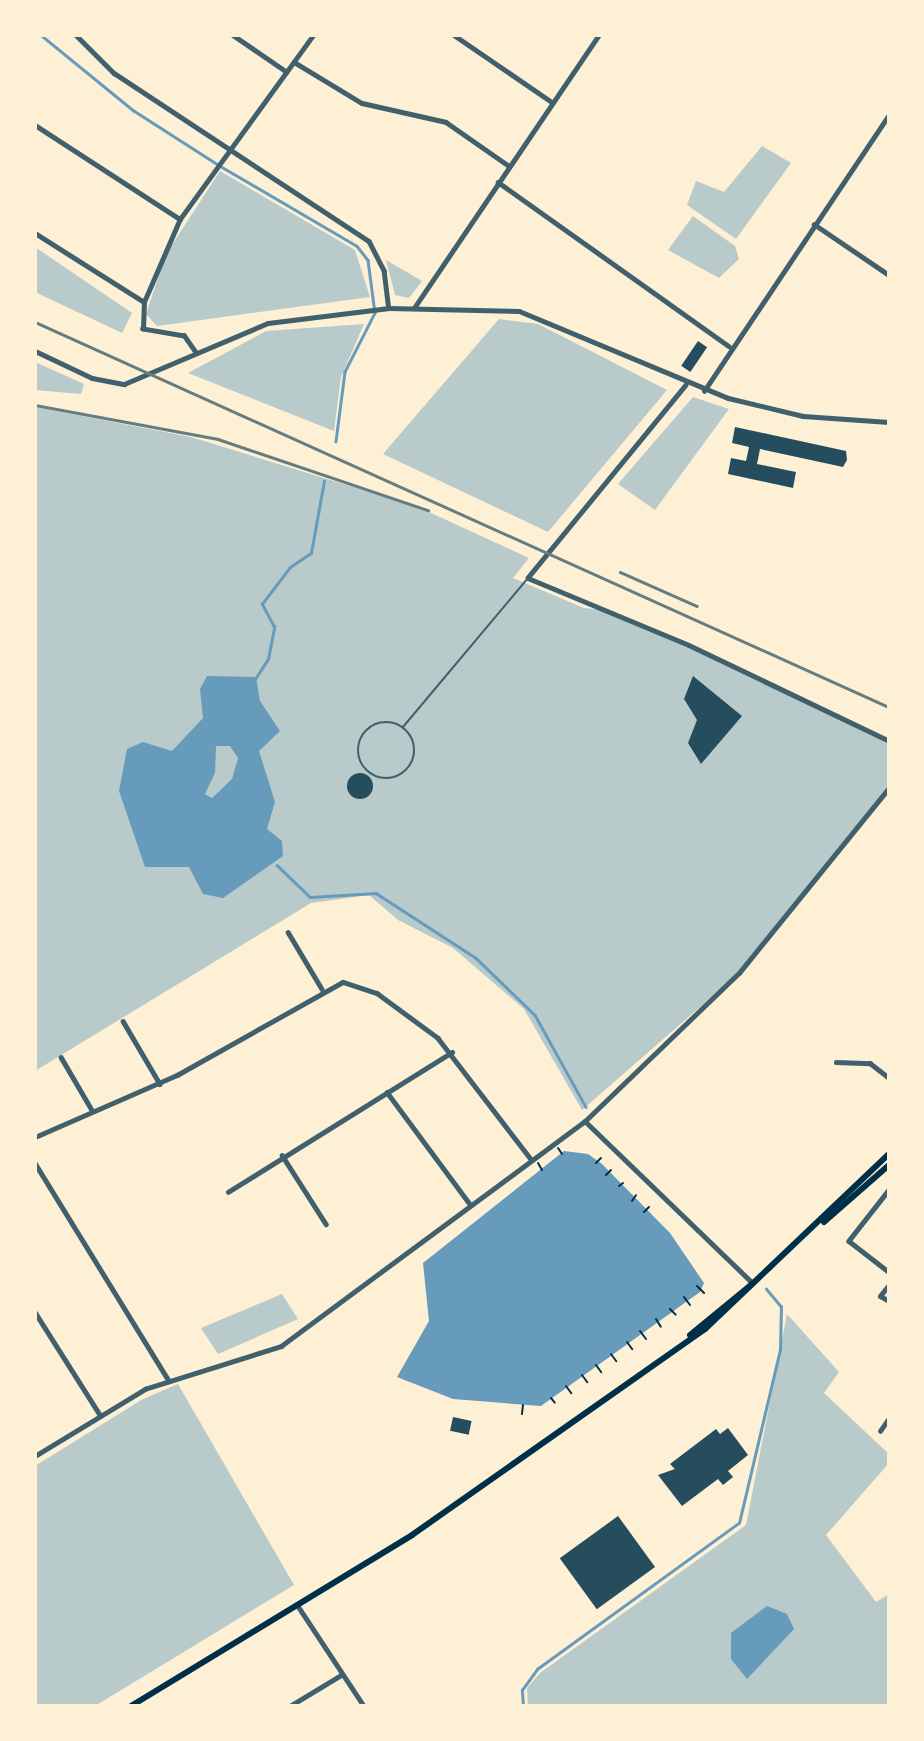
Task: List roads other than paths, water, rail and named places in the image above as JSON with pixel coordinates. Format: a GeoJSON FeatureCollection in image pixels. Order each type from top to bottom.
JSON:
{"type":"FeatureCollection","features":[{"type":"Feature","properties":{"kind":"main road"},"geometry":{"type":"LineString","coordinates":[[131,1706],[440,1517],[681,1343],[754,1283],[889,1154]]}},
{"type":"Feature","properties":{"kind":"main road"},"geometry":{"type":"LineString","coordinates":[[813,1229],[889,1165]]}},
{"type":"Feature","properties":{"kind":"street"},"geometry":{"type":"LineString","coordinates":[[76,35],[114,74],[369,241],[384,270],[389,308]]}},
{"type":"Feature","properties":{"kind":"street"},"geometry":{"type":"LineString","coordinates":[[233,35],[287,72]]}},
{"type":"Feature","properties":{"kind":"street"},"geometry":{"type":"LineString","coordinates":[[196,353],[184,336],[144,329],[144,302],[180,219],[313,35]]}},
{"type":"Feature","properties":{"kind":"street"},"geometry":{"type":"LineString","coordinates":[[454,35],[552,102]]}},
{"type":"Feature","properties":{"kind":"street"},"geometry":{"type":"LineString","coordinates":[[414,308],[599,35]]}},
{"type":"Feature","properties":{"kind":"street"},"geometry":{"type":"LineString","coordinates":[[294,62],[362,103],[446,122],[509,166]]}},
{"type":"Feature","properties":{"kind":"street"},"geometry":{"type":"LineString","coordinates":[[704,391],[729,346],[889,115]]}},
{"type":"Feature","properties":{"kind":"street"},"geometry":{"type":"LineString","coordinates":[[35,125],[180,219]]}},
{"type":"Feature","properties":{"kind":"street"},"geometry":{"type":"LineString","coordinates":[[498,182],[729,346]]}},
{"type":"Feature","properties":{"kind":"street"},"geometry":{"type":"LineString","coordinates":[[814,224],[889,274]]}},
{"type":"Feature","properties":{"kind":"street"},"geometry":{"type":"LineString","coordinates":[[35,233],[144,302]]}},
{"type":"Feature","properties":{"kind":"street"},"geometry":{"type":"LineString","coordinates":[[35,351],[118,384],[268,323],[389,308],[534,314],[704,391],[803,416],[889,422]]}},
{"type":"Feature","properties":{"kind":"street"},"geometry":{"type":"LineString","coordinates":[[686,385],[528,578],[689,645],[889,740]]}},
{"type":"Feature","properties":{"kind":"street"},"geometry":{"type":"LineString","coordinates":[[35,1456],[100,1415],[169,1381],[281,1346],[530,1158],[585,1121],[739,973],[889,788]]}},
{"type":"Feature","properties":{"kind":"street"},"geometry":{"type":"LineString","coordinates":[[288,932],[321,989]]}},
{"type":"Feature","properties":{"kind":"street"},"geometry":{"type":"LineString","coordinates":[[35,1137],[93,1110],[160,1084],[336,982],[365,986],[452,1052],[530,1158]]}},
{"type":"Feature","properties":{"kind":"street"},"geometry":{"type":"LineString","coordinates":[[123,1021],[160,1084]]}},
{"type":"Feature","properties":{"kind":"street"},"geometry":{"type":"LineString","coordinates":[[228,1192],[282,1155],[452,1052]]}},
{"type":"Feature","properties":{"kind":"street"},"geometry":{"type":"LineString","coordinates":[[61,1056],[93,1110]]}},
{"type":"Feature","properties":{"kind":"street"},"geometry":{"type":"LineString","coordinates":[[836,1062],[870,1063],[889,1078]]}},
{"type":"Feature","properties":{"kind":"street"},"geometry":{"type":"LineString","coordinates":[[387,1092],[470,1204]]}},
{"type":"Feature","properties":{"kind":"street"},"geometry":{"type":"LineString","coordinates":[[585,1121],[754,1283]]}},
{"type":"Feature","properties":{"kind":"street"},"geometry":{"type":"LineString","coordinates":[[282,1155],[326,1224]]}},
{"type":"Feature","properties":{"kind":"street"},"geometry":{"type":"LineString","coordinates":[[35,1163],[169,1381]]}},
{"type":"Feature","properties":{"kind":"street"},"geometry":{"type":"LineString","coordinates":[[889,1190],[849,1241],[889,1272]]}},
{"type":"Feature","properties":{"kind":"street"},"geometry":{"type":"LineString","coordinates":[[889,1284],[880,1296],[889,1301]]}},
{"type":"Feature","properties":{"kind":"street"},"geometry":{"type":"LineString","coordinates":[[35,1312],[100,1415]]}},
{"type":"Feature","properties":{"kind":"street"},"geometry":{"type":"LineString","coordinates":[[880,1431],[889,1418]]}},
{"type":"Feature","properties":{"kind":"street"},"geometry":{"type":"LineString","coordinates":[[298,1606],[341,1675],[364,1706]]}},
{"type":"Feature","properties":{"kind":"street"},"geometry":{"type":"LineString","coordinates":[[290,1706],[341,1675]]}},
{"type":"Feature","properties":{"kind":"lane"},"geometry":{"type":"LineString","coordinates":[[403,727],[528,578]]}},
{"type":"Feature","properties":{"kind":"lane"},"geometry":{"type":"LineString","coordinates":[[381,722],[403,727],[415,750],[408,767],[392,777],[370,773],[358,755],[362,734],[381,722]]}},
{"type":"Feature","properties":{"kind":"water"},"geometry":{"type":"Polygon","coordinates":[[[207,676],[256,677],[260,701],[280,731],[259,751],[275,802],[267,829],[282,841],[283,856],[223,898],[203,894],[189,867],[145,867],[119,791],[127,749],[143,742],[172,751],[203,718],[200,689],[207,676]],[[216,746],[215,773],[205,794],[212,798],[232,779],[238,758],[230,746],[216,746]]]}},
{"type":"Feature","properties":{"kind":"water"},"geometry":{"type":"Polygon","coordinates":[[[564,1151],[588,1154],[602,1164],[670,1233],[704,1283],[700,1292],[541,1406],[453,1399],[397,1377],[429,1321],[423,1263],[564,1151]]]}},
{"type":"Feature","properties":{"kind":"water"},"geometry":{"type":"Polygon","coordinates":[[[767,1606],[787,1614],[794,1629],[747,1679],[731,1659],[731,1633],[767,1606]]]}},
{"type":"Feature","properties":{"kind":"waterway"},"geometry":{"type":"LineString","coordinates":[[41,35],[133,110],[217,164]]}},
{"type":"Feature","properties":{"kind":"waterway"},"geometry":{"type":"LineString","coordinates":[[222,167],[357,246],[368,260],[375,313],[345,372],[336,441]]}},
{"type":"Feature","properties":{"kind":"waterway"},"geometry":{"type":"LineString","coordinates":[[255,679],[268,659],[274,627],[262,604],[290,567],[311,553],[324,481]]}},
{"type":"Feature","properties":{"kind":"waterway"},"geometry":{"type":"LineString","coordinates":[[277,865],[310,897],[376,893],[476,958],[535,1015],[586,1107]]}},
{"type":"Feature","properties":{"kind":"waterway"},"geometry":{"type":"LineString","coordinates":[[523,1706],[522,1690],[537,1669],[739,1523],[780,1350],[781,1307],[766,1289]]}},
{"type":"Feature","properties":{"kind":"railway"},"geometry":{"type":"LineString","coordinates":[[35,322],[889,707]]}},
{"type":"Feature","properties":{"kind":"railway"},"geometry":{"type":"LineString","coordinates":[[35,405],[218,439],[428,510]]}},
{"type":"Feature","properties":{"kind":"railway"},"geometry":{"type":"LineString","coordinates":[[620,572],[697,606]]}}]}
